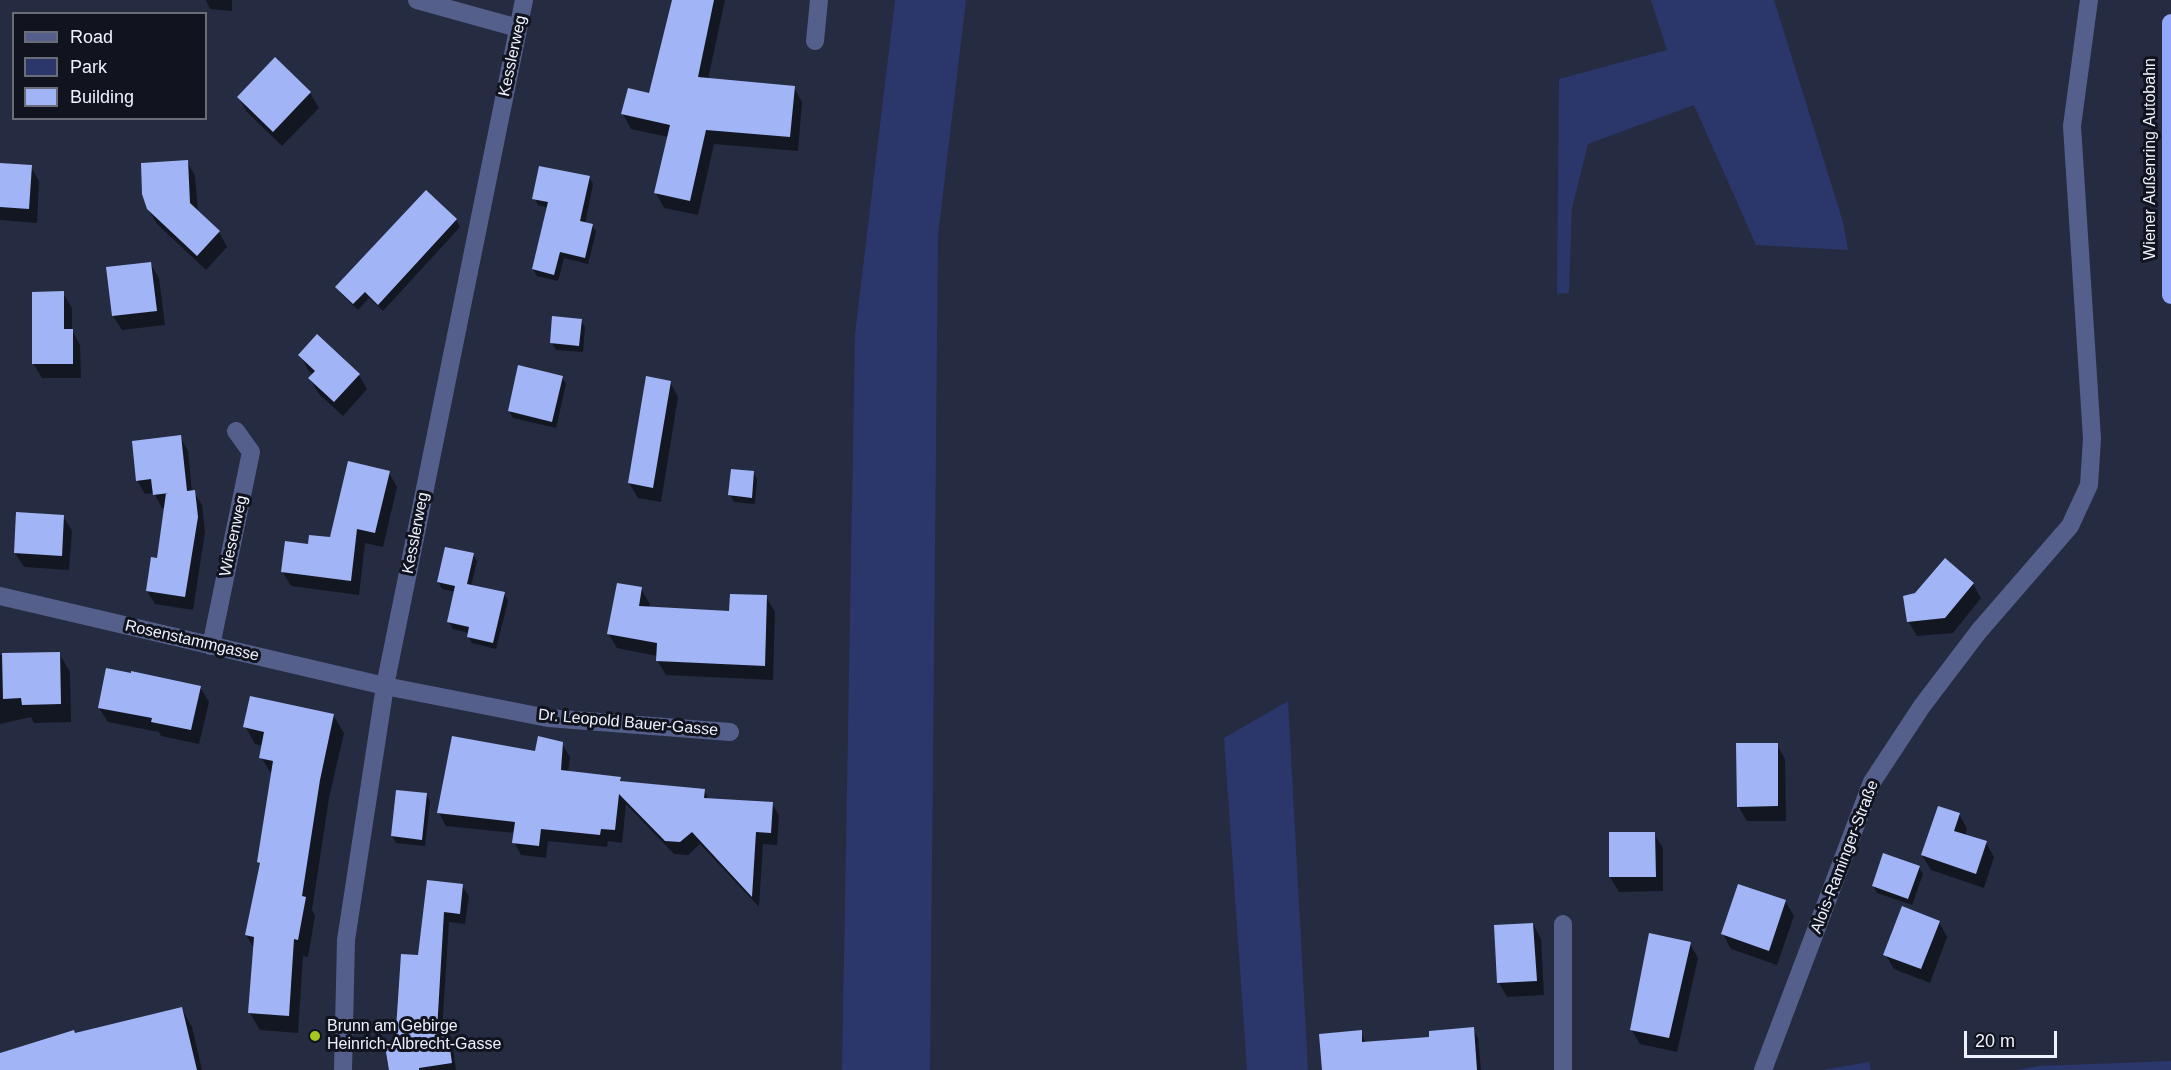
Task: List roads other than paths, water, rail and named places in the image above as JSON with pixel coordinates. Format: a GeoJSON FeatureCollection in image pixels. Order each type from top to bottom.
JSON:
{"type":"FeatureCollection","features":[{"type":"Feature","properties":{"kind":"highway","name":"Wiener Außenring Autobahn"},"geometry":{"type":"LineString","coordinates":[[2171,23],[2171,295]]}},
{"type":"Feature","properties":{"kind":"street"},"geometry":{"type":"LineString","coordinates":[[417,0],[518,28]]}},
{"type":"Feature","properties":{"kind":"street","name":"Kesslerweg"},"geometry":{"type":"LineString","coordinates":[[343,1070],[346,940],[385,686],[524,0]]}},
{"type":"Feature","properties":{"kind":"street"},"geometry":{"type":"LineString","coordinates":[[815,41],[819,0]]}},
{"type":"Feature","properties":{"kind":"street","name":"Alois-Raminger-Straße"},"geometry":{"type":"LineString","coordinates":[[1763,1070],[1872,782],[1922,706],[1979,631],[2070,526],[2089,485],[2092,439],[2072,126],[2089,0]]}},
{"type":"Feature","properties":{"kind":"street","name":"Wiesenweg"},"geometry":{"type":"LineString","coordinates":[[211,646],[251,452],[236,431]]}},
{"type":"Feature","properties":{"kind":"street","name":"Rosenstammgasse"},"geometry":{"type":"LineString","coordinates":[[0,597],[385,686]]}},
{"type":"Feature","properties":{"kind":"street","name":"Dr. Leopold Bauer-Gasse"},"geometry":{"type":"LineString","coordinates":[[385,686],[548,718],[730,732]]}},
{"type":"Feature","properties":{"kind":"street"},"geometry":{"type":"LineString","coordinates":[[1563,924],[1563,1070]]}},
{"type":"Feature","properties":{"kind":"place","name":"Brunn am Gebirge Heinrich-Albrecht-Gasse"},"geometry":{"type":"Point","coordinates":[315,1036]}}]}
